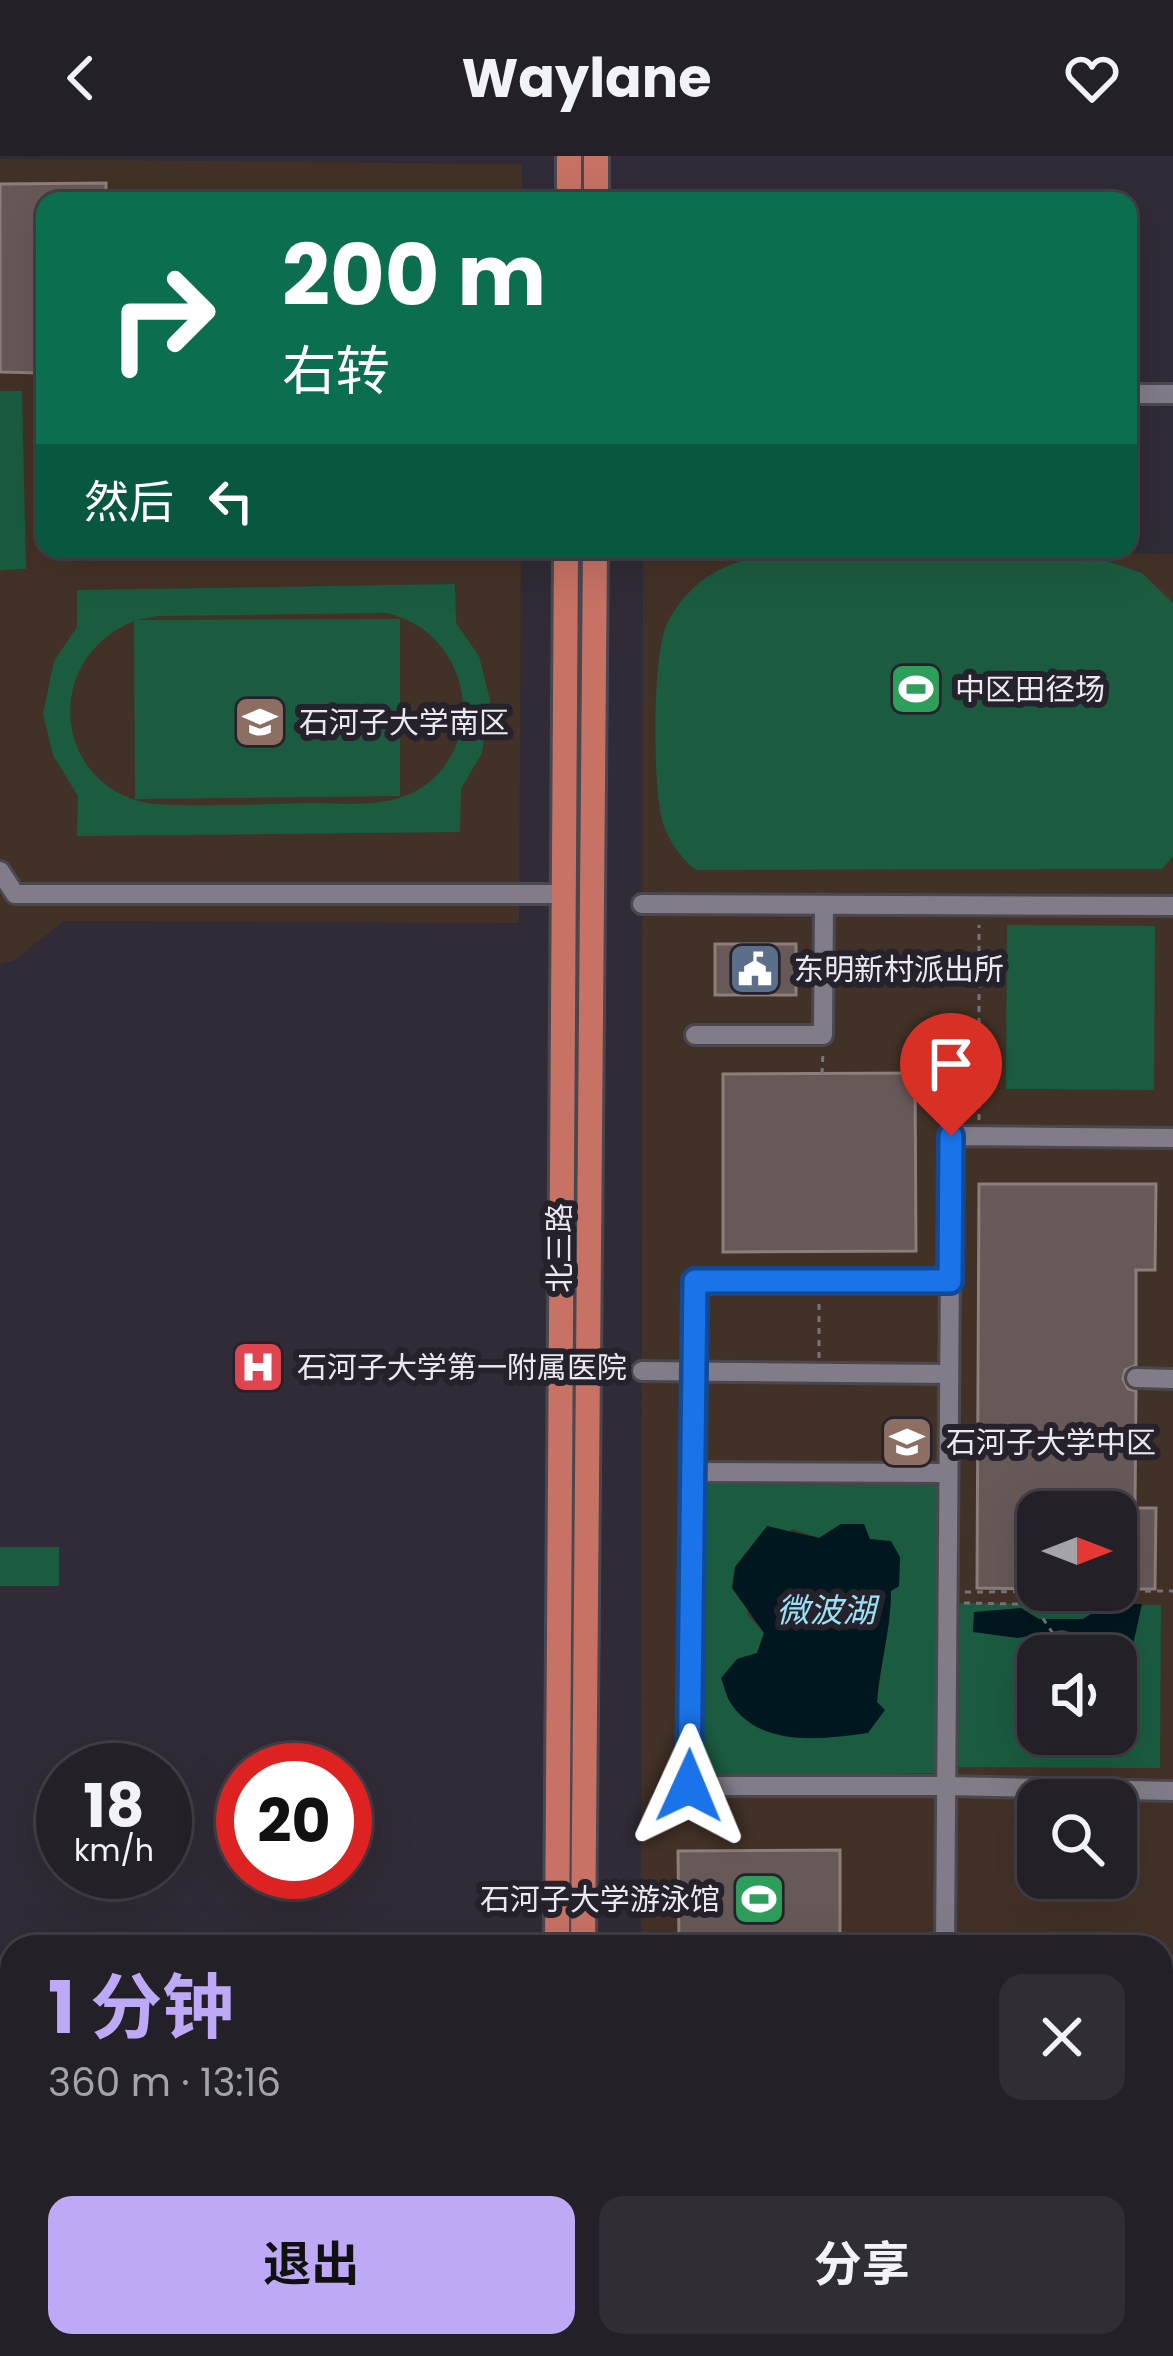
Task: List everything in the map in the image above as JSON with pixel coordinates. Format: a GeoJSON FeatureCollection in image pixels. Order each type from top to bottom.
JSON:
{"type":"FeatureCollection","features":[{"type":"Feature","properties":{"kind":"main road"},"geometry":{"type":"LineString","coordinates":[[569,156],[569,192]]}},
{"type":"Feature","properties":{"kind":"main road"},"geometry":{"type":"LineString","coordinates":[[596,156],[596,192]]}},
{"type":"Feature","properties":{"kind":"main road","name":"北三路"},"geometry":{"type":"LineString","coordinates":[[556,1935],[566,558]]}},
{"type":"Feature","properties":{"kind":"main road","name":"北三路"},"geometry":{"type":"LineString","coordinates":[[583,1935],[595,558]]}},
{"type":"Feature","properties":{"kind":"lane"},"geometry":{"type":"LineString","coordinates":[[1137,394],[1173,394]]}},
{"type":"Feature","properties":{"kind":"lane"},"geometry":{"type":"LineString","coordinates":[[0,871],[15,894],[562,894]]}},
{"type":"Feature","properties":{"kind":"lane"},"geometry":{"type":"LineString","coordinates":[[642,904],[1173,906]]}},
{"type":"Feature","properties":{"kind":"lane"},"geometry":{"type":"LineString","coordinates":[[695,1035],[823,1035],[824,904]]}},
{"type":"Feature","properties":{"kind":"lane"},"geometry":{"type":"LineString","coordinates":[[945,1935],[951,1136],[1173,1138]]}},
{"type":"Feature","properties":{"kind":"lane"},"geometry":{"type":"LineString","coordinates":[[950,1281],[695,1281],[689,1786],[1173,1791]]}},
{"type":"Feature","properties":{"kind":"lane"},"geometry":{"type":"LineString","coordinates":[[642,1371],[949,1374]]}},
{"type":"Feature","properties":{"kind":"lane"},"geometry":{"type":"LineString","coordinates":[[1136,1378],[1173,1379]]}},
{"type":"Feature","properties":{"kind":"lane"},"geometry":{"type":"LineString","coordinates":[[693,1472],[949,1473]]}},
{"type":"Feature","properties":{"kind":"path"},"geometry":{"type":"LineString","coordinates":[[979,1136],[980,905]]}},
{"type":"Feature","properties":{"kind":"path"},"geometry":{"type":"LineString","coordinates":[[822,1074],[823,1035]]}},
{"type":"Feature","properties":{"kind":"path"},"geometry":{"type":"LineString","coordinates":[[819,1281],[819,1373]]}},
{"type":"Feature","properties":{"kind":"path"},"geometry":{"type":"LineString","coordinates":[[948,1597],[1173,1591]]}},
{"type":"Feature","properties":{"kind":"path"},"geometry":{"type":"LineString","coordinates":[[948,1597],[1018,1604],[1038,1611],[1054,1635]]}},
{"type":"Feature","properties":{"kind":"shaded area","name":"石河子大学南区"},"geometry":{"type":"Polygon","coordinates":[[[0,159],[522,164],[522,192],[36,192],[36,558],[521,558],[519,923],[64,921],[13,961],[0,964],[0,159]]]}},
{"type":"Feature","properties":{"kind":"shaded area","name":"石河子大学中区"},"geometry":{"type":"Polygon","coordinates":[[[1137,554],[1173,554],[1173,1935],[641,1935],[643,558],[1137,558],[1137,554]]]}},
{"type":"Feature","properties":{"kind":"green space"},"geometry":{"type":"Polygon","coordinates":[[[0,391],[22,391],[26,569],[0,570],[0,391]]]}},
{"type":"Feature","properties":{"kind":"green space","name":"中区田径场"},"geometry":{"type":"Polygon","coordinates":[[[753,558],[1101,559],[1142,573],[1173,603],[1173,856],[1162,869],[696,870],[673,844],[660,809],[655,725],[662,640],[685,597],[709,576],[753,558]]]}},
{"type":"Feature","properties":{"kind":"green space"},"geometry":{"type":"Polygon","coordinates":[[[455,584],[456,623],[479,656],[490,700],[482,753],[461,789],[460,832],[77,836],[78,796],[53,755],[43,714],[54,661],[77,627],[77,590],[455,584]],[[387,613],[138,620],[400,619],[400,796],[137,799],[173,805],[356,804],[391,800],[419,789],[445,765],[463,714],[453,666],[422,628],[387,613]],[[134,621],[104,639],[83,664],[72,692],[71,721],[78,750],[95,774],[135,798],[134,621]]]}},
{"type":"Feature","properties":{"kind":"green space"},"geometry":{"type":"Polygon","coordinates":[[[1007,925],[1155,926],[1154,1090],[1006,1089],[1007,925]]]}},
{"type":"Feature","properties":{"kind":"green space"},"geometry":{"type":"Polygon","coordinates":[[[704,1484],[937,1485],[937,1773],[697,1777],[704,1484]],[[841,1524],[820,1538],[792,1529],[747,1614],[764,1633],[757,1653],[737,1659],[877,1702],[900,1557],[841,1524]]]}},
{"type":"Feature","properties":{"kind":"green space"},"geometry":{"type":"Polygon","coordinates":[[[0,1547],[59,1547],[59,1586],[0,1586],[0,1547]]]}},
{"type":"Feature","properties":{"kind":"green space"},"geometry":{"type":"Polygon","coordinates":[[[959,1603],[1017,1604],[1017,1611],[1137,1611],[1137,1605],[1161,1605],[1160,1768],[958,1767],[959,1603]]]}},
{"type":"Feature","properties":{"kind":"water","name":"微波湖"},"geometry":{"type":"Polygon","coordinates":[[[841,1524],[864,1524],[870,1539],[891,1541],[900,1557],[877,1702],[885,1710],[868,1733],[813,1738],[776,1734],[745,1719],[730,1702],[721,1678],[737,1659],[757,1653],[764,1633],[732,1588],[735,1567],[767,1526],[819,1538],[841,1524]]]}},
{"type":"Feature","properties":{"kind":"water"},"geometry":{"type":"Polygon","coordinates":[[[1137,1604],[1142,1604],[1135,1635],[1082,1635],[1062,1630],[1017,1638],[973,1632],[974,1612],[1017,1608],[1039,1619],[1083,1619],[1095,1611],[1137,1611],[1137,1604]]]}},
{"type":"Feature","properties":{"kind":"building"},"geometry":{"type":"Polygon","coordinates":[[[106,183],[106,192],[36,192],[36,373],[0,372],[0,184],[106,183]]]}},
{"type":"Feature","properties":{"kind":"building","name":"东明新村派出所"},"geometry":{"type":"Polygon","coordinates":[[[715,944],[796,944],[796,995],[715,995],[715,944]]]}},
{"type":"Feature","properties":{"kind":"building"},"geometry":{"type":"Polygon","coordinates":[[[915,1073],[916,1251],[723,1252],[723,1074],[915,1073]]]}},
{"type":"Feature","properties":{"kind":"building"},"geometry":{"type":"Polygon","coordinates":[[[979,1184],[1156,1184],[1155,1270],[1136,1270],[1136,1365],[1125,1370],[1123,1379],[1128,1389],[1136,1391],[1135,1491],[1017,1491],[1017,1589],[977,1588],[979,1184]]]}},
{"type":"Feature","properties":{"kind":"building"},"geometry":{"type":"Polygon","coordinates":[[[1137,1508],[1156,1508],[1155,1589],[1137,1589],[1137,1508]]]}},
{"type":"Feature","properties":{"kind":"building","name":"石河子大学游泳馆"},"geometry":{"type":"Polygon","coordinates":[[[840,1850],[840,1935],[679,1935],[678,1851],[840,1850]]]}},
{"type":"Feature","properties":{"kind":"place","name":"中区田径场"},"geometry":{"type":"Point","coordinates":[916,689]}},
{"type":"Feature","properties":{"kind":"place","name":"石河子大学南区"},"geometry":{"type":"Point","coordinates":[260,722]}},
{"type":"Feature","properties":{"kind":"place","name":"东明新村派出所"},"geometry":{"type":"Point","coordinates":[755,969]}},
{"type":"Feature","properties":{"kind":"place","name":"石河子大学第一附属医院"},"geometry":{"type":"Point","coordinates":[258,1367]}},
{"type":"Feature","properties":{"kind":"place","name":"石河子大学中区"},"geometry":{"type":"Point","coordinates":[907,1442]}},
{"type":"Feature","properties":{"kind":"place","name":"石河子大学游泳馆"},"geometry":{"type":"Point","coordinates":[759,1899]}},
{"type":"Feature","properties":{"kind":"route"},"geometry":{"type":"LineString","coordinates":[[689,1786],[695,1281],[950,1281],[951,1136]]}}]}
